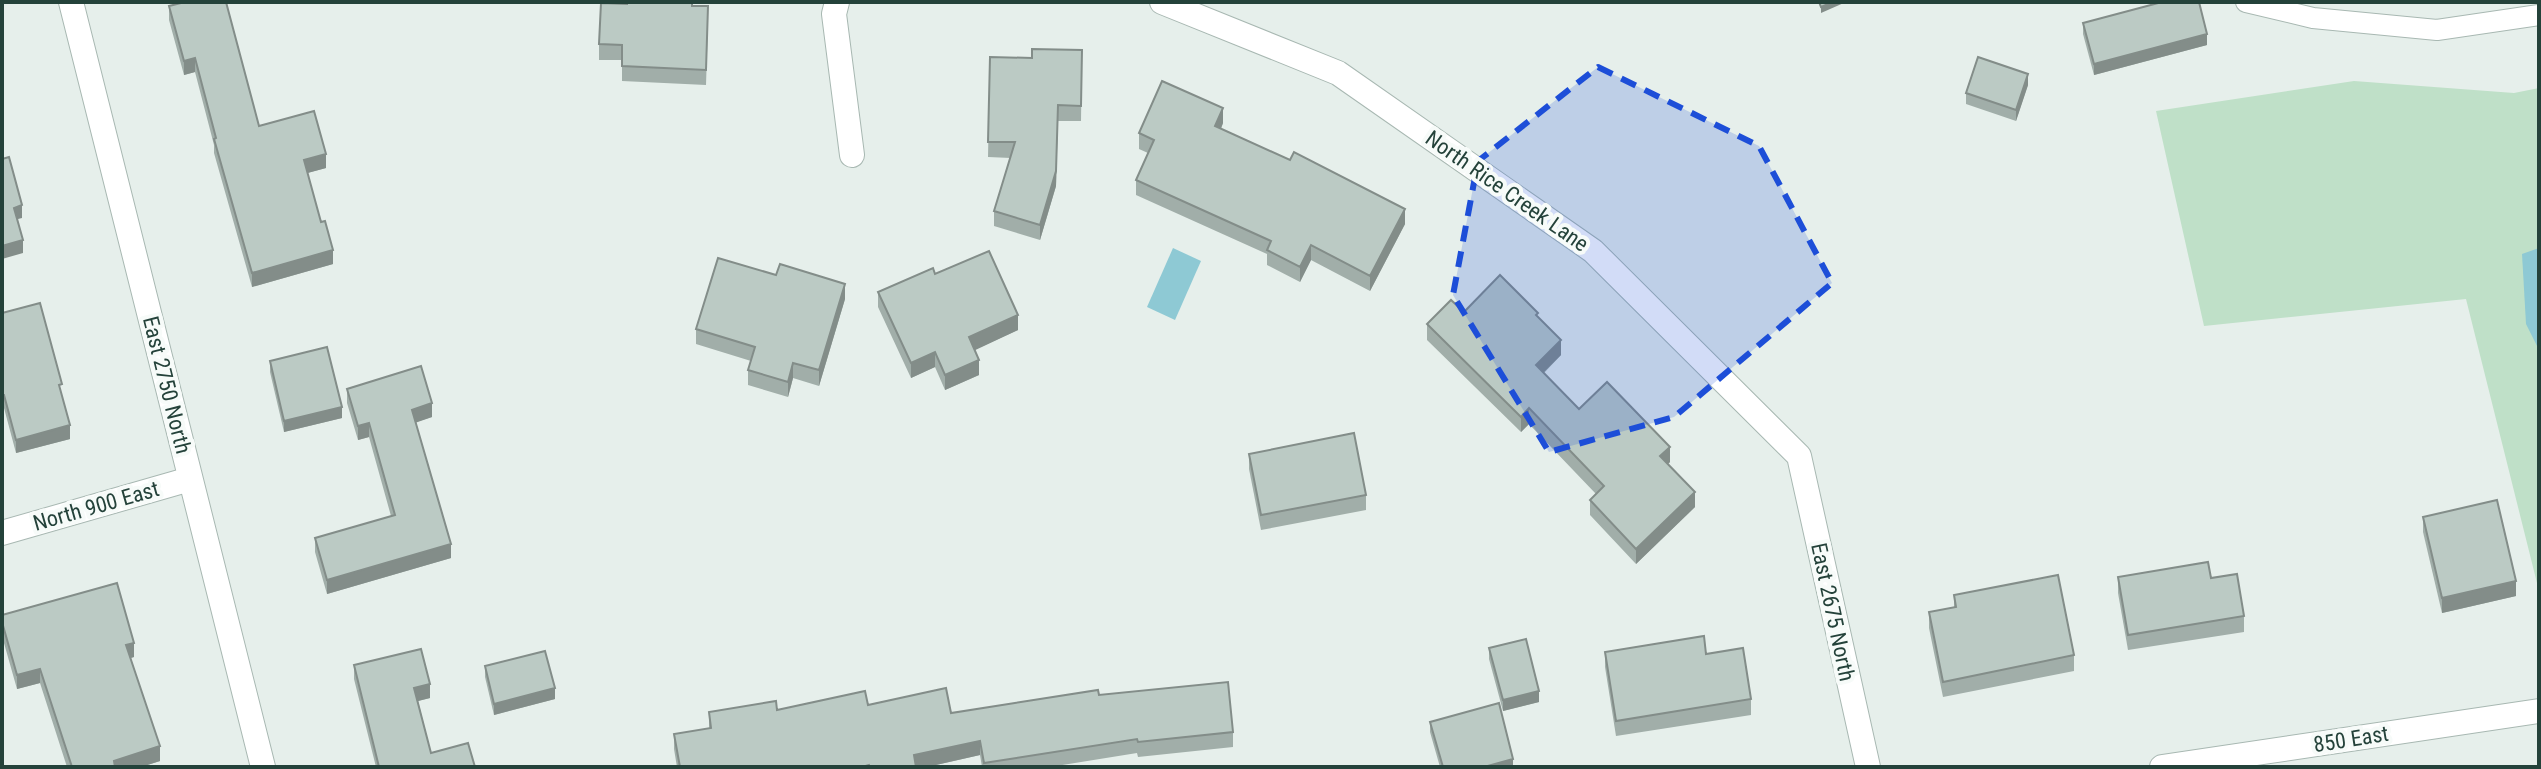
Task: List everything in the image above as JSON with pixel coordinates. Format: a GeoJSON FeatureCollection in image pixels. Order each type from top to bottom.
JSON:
{"type":"FeatureCollection","features":[{"type":"Feature","properties":{"kind":"street","name":"East 2750 North"},"geometry":{"type":"LineString","coordinates":[[71,2],[263,767]]}},
{"type":"Feature","properties":{"kind":"street"},"geometry":{"type":"LineString","coordinates":[[837,2],[834,14],[852,155]]}},
{"type":"Feature","properties":{"kind":"street","name":"North Rice Creek Lane"},"geometry":{"type":"LineString","coordinates":[[1162,2],[1338,73],[1593,251],[1799,456]]}},
{"type":"Feature","properties":{"kind":"street","name":"East 2675 North"},"geometry":{"type":"LineString","coordinates":[[1799,456],[1868,767]]}},
{"type":"Feature","properties":{"kind":"street","name":"North 900 East"},"geometry":{"type":"LineString","coordinates":[[2,533],[190,479]]}},
{"type":"Feature","properties":{"kind":"street","name":"850 East"},"geometry":{"type":"LineString","coordinates":[[2162,767],[2539,711]]}},
{"type":"Feature","properties":{"kind":"lane"},"geometry":{"type":"LineString","coordinates":[[2246,2],[2313,18],[2437,30],[2539,15]]}},
{"type":"Feature","properties":{"kind":"highlighted area"},"geometry":{"type":"Polygon","coordinates":[[[1598,67],[1759,146],[1832,283],[1674,417],[1549,452],[1453,295],[1478,161],[1598,67]]]}},
{"type":"Feature","properties":{"kind":"green space"},"geometry":{"type":"Polygon","coordinates":[[[2354,81],[2514,93],[2539,88],[2539,591],[2466,299],[2204,326],[2156,111],[2354,81]]]}},
{"type":"Feature","properties":{"kind":"water"},"geometry":{"type":"Polygon","coordinates":[[[1173,248],[1201,261],[1175,320],[1147,307],[1173,248]]]}},
{"type":"Feature","properties":{"kind":"water"},"geometry":{"type":"Polygon","coordinates":[[[2539,248],[2539,350],[2526,324],[2522,254],[2539,248]]]}},
{"type":"Feature","properties":{"kind":"building"},"geometry":{"type":"Polygon","coordinates":[[[185,2],[226,2],[259,126],[314,111],[326,154],[304,160],[321,222],[325,221],[333,250],[252,273],[195,58],[184,61],[169,6],[185,2]]]}},
{"type":"Feature","properties":{"kind":"building"},"geometry":{"type":"Polygon","coordinates":[[[692,2],[692,6],[708,6],[706,70],[622,66],[622,45],[599,44],[601,3],[692,2]]]}},
{"type":"Feature","properties":{"kind":"building"},"geometry":{"type":"Polygon","coordinates":[[[2162,2],[2199,2],[2207,34],[2094,64],[2083,23],[2162,2]]]}},
{"type":"Feature","properties":{"kind":"building"},"geometry":{"type":"Polygon","coordinates":[[[1032,49],[1082,50],[1081,106],[1058,105],[1056,171],[1040,225],[994,211],[1015,142],[988,142],[990,57],[1032,58],[1032,49]]]}},
{"type":"Feature","properties":{"kind":"building"},"geometry":{"type":"Polygon","coordinates":[[[1978,57],[2028,74],[2016,110],[1966,93],[1978,57]]]}},
{"type":"Feature","properties":{"kind":"building"},"geometry":{"type":"Polygon","coordinates":[[[1162,81],[1223,108],[1215,126],[1290,160],[1294,152],[1405,209],[1370,276],[1311,245],[1300,267],[1267,250],[1271,241],[1136,180],[1154,140],[1139,133],[1162,81]]]}},
{"type":"Feature","properties":{"kind":"building"},"geometry":{"type":"Polygon","coordinates":[[[9,157],[22,205],[14,208],[23,240],[2,246],[2,159],[9,157]]]}},
{"type":"Feature","properties":{"kind":"building"},"geometry":{"type":"Polygon","coordinates":[[[989,251],[1018,315],[969,337],[979,360],[945,375],[935,352],[911,363],[878,292],[933,268],[935,274],[989,251]]]}},
{"type":"Feature","properties":{"kind":"building"},"geometry":{"type":"Polygon","coordinates":[[[718,258],[776,275],[780,264],[845,284],[819,370],[793,363],[788,382],[748,370],[755,347],[696,329],[718,258]]]}},
{"type":"Feature","properties":{"kind":"building"},"geometry":{"type":"Polygon","coordinates":[[[1500,275],[1561,340],[1536,365],[1579,409],[1607,382],[1670,447],[1660,456],[1695,492],[1636,549],[1590,500],[1604,486],[1529,408],[1521,417],[1427,324],[1451,300],[1464,312],[1500,275]]]}},
{"type":"Feature","properties":{"kind":"building"},"geometry":{"type":"Polygon","coordinates":[[[40,303],[70,425],[16,440],[2,395],[2,313],[40,303]]]}},
{"type":"Feature","properties":{"kind":"building"},"geometry":{"type":"Polygon","coordinates":[[[327,347],[342,407],[284,421],[270,361],[327,347]]]}},
{"type":"Feature","properties":{"kind":"building"},"geometry":{"type":"Polygon","coordinates":[[[421,366],[432,403],[412,410],[451,544],[327,580],[315,538],[395,515],[369,423],[358,426],[347,389],[421,366]]]}},
{"type":"Feature","properties":{"kind":"building"},"geometry":{"type":"Polygon","coordinates":[[[1354,433],[1366,495],[1261,515],[1249,454],[1354,433]]]}},
{"type":"Feature","properties":{"kind":"building"},"geometry":{"type":"Polygon","coordinates":[[[2497,500],[2516,581],[2442,598],[2423,517],[2497,500]]]}},
{"type":"Feature","properties":{"kind":"building"},"geometry":{"type":"Polygon","coordinates":[[[2208,562],[2211,578],[2237,574],[2244,616],[2128,635],[2118,577],[2208,562]]]}},
{"type":"Feature","properties":{"kind":"building"},"geometry":{"type":"Polygon","coordinates":[[[2058,575],[2074,655],[1943,682],[1929,612],[1956,607],[1954,595],[2058,575]]]}},
{"type":"Feature","properties":{"kind":"building"},"geometry":{"type":"Polygon","coordinates":[[[117,583],[134,643],[126,645],[160,746],[114,761],[115,767],[72,767],[40,669],[17,675],[2,615],[117,583]]]}},
{"type":"Feature","properties":{"kind":"building"},"geometry":{"type":"Polygon","coordinates":[[[1704,636],[1706,654],[1743,648],[1751,699],[1616,721],[1605,652],[1704,636]]]}},
{"type":"Feature","properties":{"kind":"building"},"geometry":{"type":"Polygon","coordinates":[[[1526,639],[1539,691],[1503,700],[1489,648],[1526,639]]]}},
{"type":"Feature","properties":{"kind":"building"},"geometry":{"type":"Polygon","coordinates":[[[421,649],[430,684],[414,688],[431,753],[468,743],[475,767],[379,767],[354,665],[421,649]]]}},
{"type":"Feature","properties":{"kind":"building"},"geometry":{"type":"Polygon","coordinates":[[[545,651],[555,688],[494,704],[485,666],[545,651]]]}},
{"type":"Feature","properties":{"kind":"building"},"geometry":{"type":"Polygon","coordinates":[[[1228,682],[1233,732],[1138,742],[1137,739],[984,763],[980,741],[914,755],[916,767],[680,767],[674,734],[711,728],[709,712],[776,701],[777,710],[865,691],[868,705],[946,688],[951,713],[1098,690],[1099,695],[1228,682]]]}},
{"type":"Feature","properties":{"kind":"building"},"geometry":{"type":"Polygon","coordinates":[[[1499,703],[1513,759],[1484,767],[1443,767],[1430,722],[1499,703]]]}}]}
